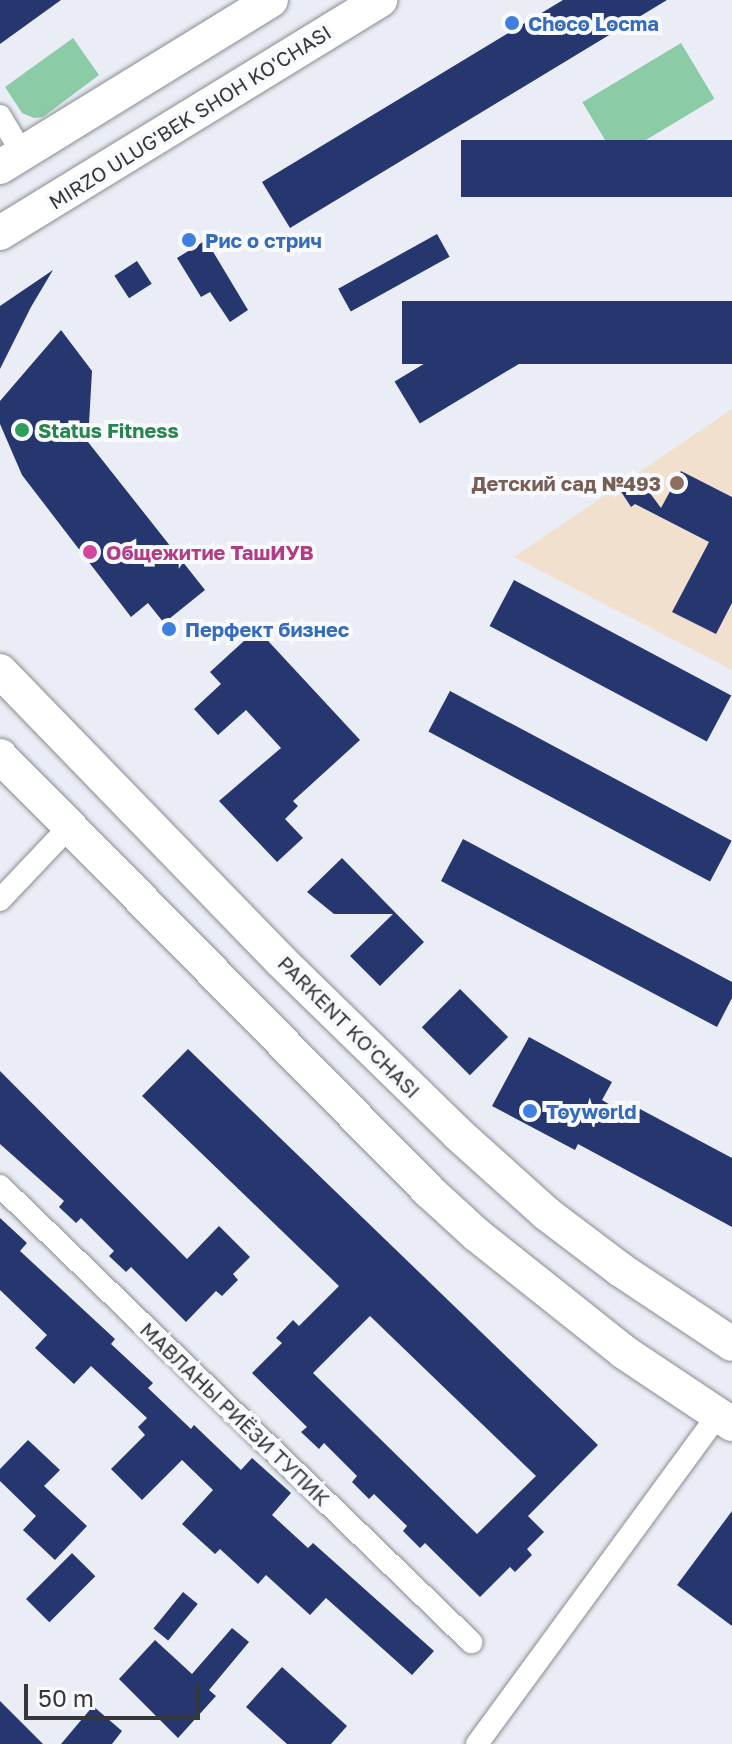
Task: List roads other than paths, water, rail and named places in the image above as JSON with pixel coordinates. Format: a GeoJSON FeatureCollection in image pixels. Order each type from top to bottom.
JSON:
{"type":"FeatureCollection","features":[{"type":"Feature","properties":{"kind":"main road"},"geometry":{"type":"LineString","coordinates":[[11,160],[271,0]]}},
{"type":"Feature","properties":{"kind":"main road","name":"MIRZO ULUG'BEK SHOH KO'CHASI"},"geometry":{"type":"LineString","coordinates":[[0,233],[380,0]]}},
{"type":"Feature","properties":{"kind":"main road","name":"PARKENT KO'CHASI"},"geometry":{"type":"LineString","coordinates":[[0,671],[281,961],[457,1133],[557,1221],[621,1270],[732,1344]]}},
{"type":"Feature","properties":{"kind":"main road"},"geometry":{"type":"LineString","coordinates":[[0,756],[419,1181],[477,1235],[624,1352],[725,1419]]}},
{"type":"Feature","properties":{"kind":"street"},"geometry":{"type":"LineString","coordinates":[[0,116],[11,160]]}},
{"type":"Feature","properties":{"kind":"street"},"geometry":{"type":"LineString","coordinates":[[0,900],[70,826]]}},
{"type":"Feature","properties":{"kind":"street","name":"МАВЛАНЫ РИЁЗИ ТУПИК"},"geometry":{"type":"LineString","coordinates":[[0,1186],[471,1642]]}},
{"type":"Feature","properties":{"kind":"street"},"geometry":{"type":"LineString","coordinates":[[477,1744],[725,1419]]}},
{"type":"Feature","properties":{"kind":"place","name":"Choco Locma"},"geometry":{"type":"Point","coordinates":[512,23]}},
{"type":"Feature","properties":{"kind":"place","name":"Рис о стрич"},"geometry":{"type":"Point","coordinates":[189,240]}},
{"type":"Feature","properties":{"kind":"place","name":"Status Fitness"},"geometry":{"type":"Point","coordinates":[22,430]}},
{"type":"Feature","properties":{"kind":"place","name":"Детский сад №493"},"geometry":{"type":"Point","coordinates":[677,483]}},
{"type":"Feature","properties":{"kind":"place","name":"Общежитие ТашИУВ"},"geometry":{"type":"Point","coordinates":[90,552]}},
{"type":"Feature","properties":{"kind":"place","name":"Перфект бизнес"},"geometry":{"type":"Point","coordinates":[169,629]}},
{"type":"Feature","properties":{"kind":"place","name":"Toyworld"},"geometry":{"type":"Point","coordinates":[530,1111]}}]}
